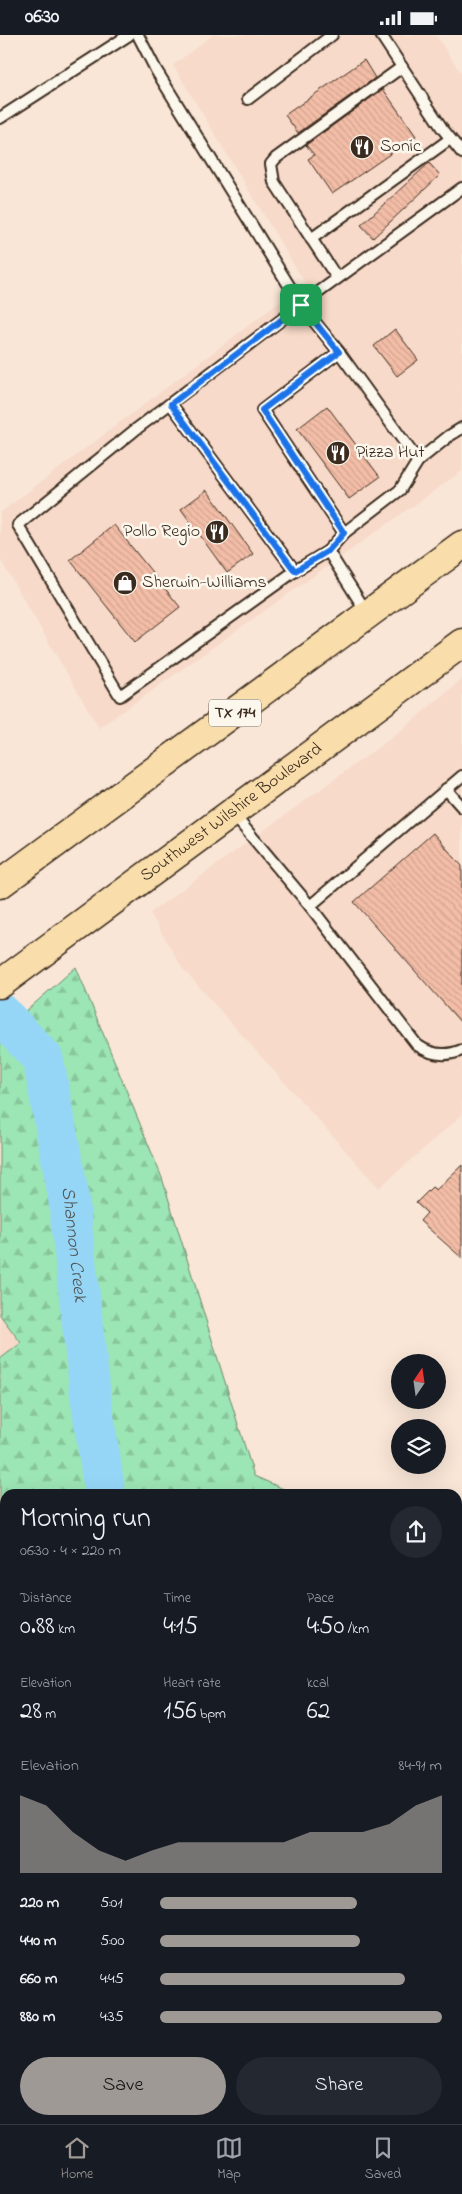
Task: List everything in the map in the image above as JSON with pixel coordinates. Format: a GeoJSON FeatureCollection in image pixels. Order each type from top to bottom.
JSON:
{"type":"FeatureCollection","features":[{"type":"Feature","properties":{"kind":"main road","name":"TX 174"},"geometry":{"type":"LineString","coordinates":[[3,882],[462,545]]}},
{"type":"Feature","properties":{"kind":"main road","name":"Southwest Wilshire Boulevard"},"geometry":{"type":"LineString","coordinates":[[0,984],[462,643]]}},
{"type":"Feature","properties":{"kind":"lane"},"geometry":{"type":"LineString","coordinates":[[0,118],[129,35]]}},
{"type":"Feature","properties":{"kind":"lane"},"geometry":{"type":"LineString","coordinates":[[138,35],[156,70],[301,305],[339,352],[418,461]]}},
{"type":"Feature","properties":{"kind":"lane"},"geometry":{"type":"LineString","coordinates":[[248,99],[332,35]]}},
{"type":"Feature","properties":{"kind":"lane"},"geometry":{"type":"LineString","coordinates":[[381,35],[450,139],[462,153]]}},
{"type":"Feature","properties":{"kind":"lane"},"geometry":{"type":"LineString","coordinates":[[337,277],[274,181],[271,164],[276,158],[402,67]]}},
{"type":"Feature","properties":{"kind":"lane"},"geometry":{"type":"LineString","coordinates":[[311,239],[450,139]]}},
{"type":"Feature","properties":{"kind":"lane"},"geometry":{"type":"LineString","coordinates":[[462,188],[337,277],[135,430],[18,525],[120,695],[295,571],[328,551],[344,533],[400,490],[418,461],[462,428]]}},
{"type":"Feature","properties":{"kind":"lane"},"geometry":{"type":"LineString","coordinates":[[339,352],[262,410],[344,533]]}},
{"type":"Feature","properties":{"kind":"lane"},"geometry":{"type":"LineString","coordinates":[[171,404],[295,571]]}},
{"type":"Feature","properties":{"kind":"lane"},"geometry":{"type":"LineString","coordinates":[[328,551],[368,615]]}},
{"type":"Feature","properties":{"kind":"lane"},"geometry":{"type":"LineString","coordinates":[[310,906],[462,776]]}},
{"type":"Feature","properties":{"kind":"lane"},"geometry":{"type":"LineString","coordinates":[[446,789],[462,807]]}},
{"type":"Feature","properties":{"kind":"lane"},"geometry":{"type":"LineString","coordinates":[[232,813],[310,906],[417,1045],[434,1054],[445,1055],[462,1050]]}},
{"type":"Feature","properties":{"kind":"shaded area"},"geometry":{"type":"Polygon","coordinates":[[[213,35],[436,35],[462,75],[462,471],[99,728],[0,559],[0,513],[305,283],[173,65],[213,35]]]}},
{"type":"Feature","properties":{"kind":"shaded area"},"geometry":{"type":"Polygon","coordinates":[[[462,679],[462,1115],[379,1188],[183,969],[150,913],[397,734],[462,679]]]}},
{"type":"Feature","properties":{"kind":"shaded area"},"geometry":{"type":"Polygon","coordinates":[[[0,1315],[21,1343],[0,1359],[0,1315]]]}},
{"type":"Feature","properties":{"kind":"green space"},"geometry":{"type":"Polygon","coordinates":[[[76,967],[162,1178],[254,1476],[284,1489],[0,1489],[0,1359],[21,1343],[0,1315],[0,1034],[76,967]]]}},
{"type":"Feature","properties":{"kind":"building"},"geometry":{"type":"Polygon","coordinates":[[[364,60],[375,78],[298,133],[285,115],[364,60]]]}},
{"type":"Feature","properties":{"kind":"building","name":"Sonic"},"geometry":{"type":"Polygon","coordinates":[[[383,89],[416,136],[332,194],[308,159],[314,155],[306,145],[383,89]]]}},
{"type":"Feature","properties":{"kind":"building"},"geometry":{"type":"Polygon","coordinates":[[[429,163],[440,175],[373,238],[361,225],[429,163]]]}},
{"type":"Feature","properties":{"kind":"building"},"geometry":{"type":"Polygon","coordinates":[[[395,329],[418,360],[397,376],[374,346],[395,329]]]}},
{"type":"Feature","properties":{"kind":"building","name":"Pizza Hut"},"geometry":{"type":"Polygon","coordinates":[[[327,406],[380,477],[349,499],[297,429],[327,406]]]}},
{"type":"Feature","properties":{"kind":"building","name":"Pollo Regio"},"geometry":{"type":"Polygon","coordinates":[[[207,490],[253,554],[227,573],[181,509],[207,490]]]}},
{"type":"Feature","properties":{"kind":"building","name":"Sherwin-Williams"},"geometry":{"type":"Polygon","coordinates":[[[114,525],[180,607],[135,642],[70,560],[114,525]]]}},
{"type":"Feature","properties":{"kind":"building"},"geometry":{"type":"Polygon","coordinates":[[[433,833],[462,866],[462,1024],[354,902],[433,833]]]}},
{"type":"Feature","properties":{"kind":"building"},"geometry":{"type":"Polygon","coordinates":[[[462,1165],[462,1258],[420,1221],[427,1213],[416,1203],[432,1187],[436,1190],[462,1165]]]}},
{"type":"Feature","properties":{"kind":"waterway","name":"Shannon Creek"},"geometry":{"type":"LineString","coordinates":[[0,1013],[43,1059],[68,1193],[90,1392],[104,1489]]}},
{"type":"Feature","properties":{"kind":"place","name":"Sonic"},"geometry":{"type":"Point","coordinates":[362,147]}},
{"type":"Feature","properties":{"kind":"place","name":"Pizza Hut"},"geometry":{"type":"Point","coordinates":[338,453]}},
{"type":"Feature","properties":{"kind":"place","name":"Pollo Regio"},"geometry":{"type":"Point","coordinates":[217,532]}},
{"type":"Feature","properties":{"kind":"place","name":"Sherwin-Williams"},"geometry":{"type":"Point","coordinates":[125,583]}},
{"type":"Feature","properties":{"kind":"route"},"geometry":{"type":"LineString","coordinates":[[301,305],[339,352],[262,410],[344,533],[328,551],[295,571],[171,404],[301,305]]}}]}
